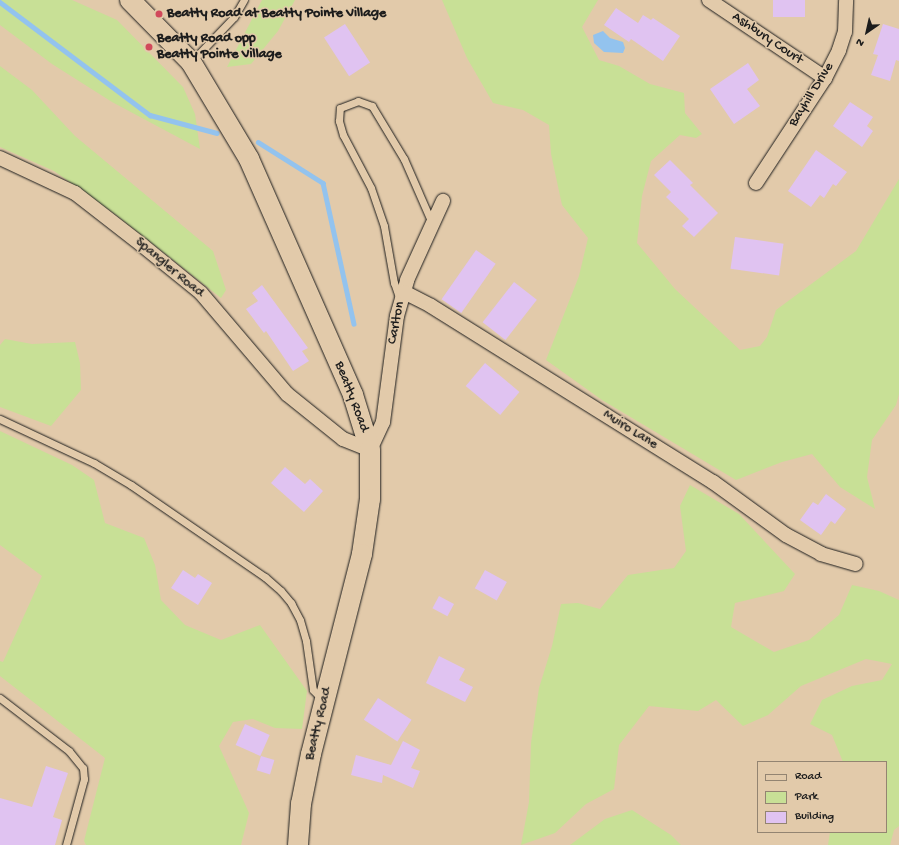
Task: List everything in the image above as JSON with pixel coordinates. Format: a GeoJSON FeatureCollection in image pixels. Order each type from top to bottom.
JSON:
{"type":"FeatureCollection","features":[{"type":"Feature","properties":{"kind":"street","name":"Beatty Road"},"geometry":{"type":"LineString","coordinates":[[130,0],[191,62],[249,159],[353,395],[370,450],[370,500],[362,554],[324,702],[301,804],[298,845]]}},
{"type":"Feature","properties":{"kind":"street","name":"Ashbury Court"},"geometry":{"type":"LineString","coordinates":[[709,0],[825,78]]}},
{"type":"Feature","properties":{"kind":"street","name":"Bayhill Drive"},"geometry":{"type":"LineString","coordinates":[[756,183],[825,78],[845,32],[846,0]]}},
{"type":"Feature","properties":{"kind":"street","name":"Spangler Road"},"geometry":{"type":"LineString","coordinates":[[0,158],[74,193],[142,245],[201,293],[286,394],[343,439],[370,450]]}},
{"type":"Feature","properties":{"kind":"street","name":"Carlton"},"geometry":{"type":"LineString","coordinates":[[370,450],[383,422],[388,377],[403,297],[442,201]]}},
{"type":"Feature","properties":{"kind":"street","name":"Muiro Lane"},"geometry":{"type":"LineString","coordinates":[[403,297],[431,306],[713,482],[786,535],[821,554],[856,564]]}},
{"type":"Feature","properties":{"kind":"lane"},"geometry":{"type":"LineString","coordinates":[[191,62],[234,17],[244,0]]}},
{"type":"Feature","properties":{"kind":"lane"},"geometry":{"type":"LineString","coordinates":[[403,297],[394,283],[384,226],[371,188],[343,135],[339,121],[340,108],[358,102],[372,106],[404,159],[432,224]]}},
{"type":"Feature","properties":{"kind":"lane"},"geometry":{"type":"LineString","coordinates":[[0,419],[94,463],[131,485],[265,577],[281,591],[291,603],[300,620],[306,641],[313,690],[324,702]]}},
{"type":"Feature","properties":{"kind":"lane"},"geometry":{"type":"LineString","coordinates":[[0,698],[69,751],[83,768],[84,779],[66,845]]}},
{"type":"Feature","properties":{"kind":"green space"},"geometry":{"type":"Polygon","coordinates":[[[0,0],[72,0],[117,20],[183,87],[195,114],[200,149],[112,102],[52,64],[0,25],[0,0]]]}},
{"type":"Feature","properties":{"kind":"green space"},"geometry":{"type":"Polygon","coordinates":[[[262,0],[295,0],[278,31],[251,64],[227,67],[262,0]]]}},
{"type":"Feature","properties":{"kind":"green space"},"geometry":{"type":"Polygon","coordinates":[[[442,0],[598,0],[582,27],[599,60],[619,66],[650,84],[684,93],[685,113],[702,134],[696,138],[680,135],[651,161],[642,196],[637,243],[675,289],[740,350],[760,346],[767,337],[776,310],[856,251],[899,179],[899,394],[896,405],[872,440],[867,477],[875,509],[840,487],[812,454],[782,462],[736,480],[602,400],[546,360],[579,276],[588,238],[562,205],[551,154],[549,125],[523,110],[493,103],[467,58],[442,0]]]}},
{"type":"Feature","properties":{"kind":"green space"},"geometry":{"type":"Polygon","coordinates":[[[0,66],[32,90],[75,136],[213,251],[226,290],[221,298],[116,215],[54,171],[0,147],[0,66]]]}},
{"type":"Feature","properties":{"kind":"green space"},"geometry":{"type":"Polygon","coordinates":[[[5,339],[32,344],[75,342],[80,363],[81,390],[51,426],[0,407],[0,345],[5,339]]]}},
{"type":"Feature","properties":{"kind":"green space"},"geometry":{"type":"Polygon","coordinates":[[[0,431],[72,465],[94,480],[105,523],[144,538],[155,565],[161,600],[185,625],[221,640],[260,625],[307,691],[302,729],[275,728],[253,719],[233,722],[219,746],[249,813],[241,845],[86,845],[84,841],[105,758],[0,676],[0,661],[3,662],[42,576],[0,545],[0,431]]]}},
{"type":"Feature","properties":{"kind":"green space"},"geometry":{"type":"Polygon","coordinates":[[[690,485],[739,514],[795,574],[784,591],[735,603],[731,627],[774,652],[809,640],[839,615],[852,585],[879,591],[899,600],[899,826],[894,830],[890,845],[828,845],[830,833],[887,833],[887,761],[843,761],[832,735],[810,724],[822,700],[852,686],[882,680],[892,664],[866,659],[801,686],[768,715],[743,726],[716,700],[698,711],[649,706],[619,745],[614,789],[586,804],[555,833],[521,845],[529,802],[531,743],[539,688],[552,646],[561,604],[578,603],[600,609],[628,575],[674,568],[686,551],[680,506],[690,485]]]}},
{"type":"Feature","properties":{"kind":"green space"},"geometry":{"type":"Polygon","coordinates":[[[632,810],[671,835],[681,845],[570,845],[605,819],[632,810]]]}},
{"type":"Feature","properties":{"kind":"water"},"geometry":{"type":"Polygon","coordinates":[[[603,31],[610,38],[623,42],[625,48],[623,53],[604,52],[594,43],[593,35],[603,31]]]}},
{"type":"Feature","properties":{"kind":"building"},"geometry":{"type":"Polygon","coordinates":[[[773,0],[805,0],[805,17],[773,17],[773,0]]]}},
{"type":"Feature","properties":{"kind":"building"},"geometry":{"type":"Polygon","coordinates":[[[616,8],[638,23],[643,15],[651,20],[653,18],[680,36],[663,61],[631,39],[629,42],[604,25],[616,8]]]}},
{"type":"Feature","properties":{"kind":"building"},"geometry":{"type":"Polygon","coordinates":[[[345,24],[370,63],[349,76],[324,38],[345,24]]]}},
{"type":"Feature","properties":{"kind":"building"},"geometry":{"type":"Polygon","coordinates":[[[883,24],[899,29],[899,61],[896,60],[890,81],[871,75],[878,55],[873,54],[883,24]]]}},
{"type":"Feature","properties":{"kind":"building"},"geometry":{"type":"Polygon","coordinates":[[[748,63],[759,80],[747,89],[760,106],[734,124],[710,89],[748,63]]]}},
{"type":"Feature","properties":{"kind":"building"},"geometry":{"type":"Polygon","coordinates":[[[850,102],[873,117],[867,126],[873,131],[862,147],[833,126],[850,102]]]}},
{"type":"Feature","properties":{"kind":"building"},"geometry":{"type":"Polygon","coordinates":[[[816,150],[847,172],[836,186],[833,184],[824,198],[820,195],[811,207],[788,191],[816,150]]]}},
{"type":"Feature","properties":{"kind":"building"},"geometry":{"type":"Polygon","coordinates":[[[670,160],[693,183],[690,185],[718,213],[694,237],[682,226],[689,219],[666,197],[671,192],[654,175],[670,160]]]}},
{"type":"Feature","properties":{"kind":"building"},"geometry":{"type":"Polygon","coordinates":[[[735,237],[784,244],[779,276],[731,269],[735,237]]]}},
{"type":"Feature","properties":{"kind":"building"},"geometry":{"type":"Polygon","coordinates":[[[476,250],[496,264],[461,313],[442,299],[476,250]]]}},
{"type":"Feature","properties":{"kind":"building"},"geometry":{"type":"Polygon","coordinates":[[[514,282],[537,300],[505,340],[483,322],[514,282]]]}},
{"type":"Feature","properties":{"kind":"building"},"geometry":{"type":"Polygon","coordinates":[[[262,285],[308,348],[302,351],[309,361],[293,371],[266,331],[264,333],[246,309],[258,301],[252,293],[262,285]]]}},
{"type":"Feature","properties":{"kind":"building"},"geometry":{"type":"Polygon","coordinates":[[[485,363],[519,392],[500,415],[466,386],[485,363]]]}},
{"type":"Feature","properties":{"kind":"building"},"geometry":{"type":"Polygon","coordinates":[[[285,467],[305,484],[310,479],[323,491],[304,512],[271,483],[285,467]]]}},
{"type":"Feature","properties":{"kind":"building"},"geometry":{"type":"Polygon","coordinates":[[[826,494],[846,509],[835,524],[831,521],[821,535],[800,520],[813,502],[818,505],[826,494]]]}},
{"type":"Feature","properties":{"kind":"building"},"geometry":{"type":"Polygon","coordinates":[[[183,570],[195,578],[198,574],[212,583],[198,605],[171,588],[183,570]]]}},
{"type":"Feature","properties":{"kind":"building"},"geometry":{"type":"Polygon","coordinates":[[[485,570],[507,582],[497,600],[475,588],[485,570]]]}},
{"type":"Feature","properties":{"kind":"building"},"geometry":{"type":"Polygon","coordinates":[[[439,596],[454,604],[447,616],[432,608],[439,596]]]}},
{"type":"Feature","properties":{"kind":"building"},"geometry":{"type":"Polygon","coordinates":[[[439,656],[465,669],[459,680],[473,687],[465,702],[426,683],[439,656]]]}},
{"type":"Feature","properties":{"kind":"building"},"geometry":{"type":"Polygon","coordinates":[[[378,698],[412,720],[397,742],[364,720],[378,698]]]}},
{"type":"Feature","properties":{"kind":"building"},"geometry":{"type":"Polygon","coordinates":[[[245,724],[270,735],[260,756],[236,745],[245,724]]]}},
{"type":"Feature","properties":{"kind":"building"},"geometry":{"type":"Polygon","coordinates":[[[403,741],[420,750],[411,768],[420,771],[413,788],[383,775],[382,783],[351,775],[356,755],[391,765],[403,741]]]}},
{"type":"Feature","properties":{"kind":"building"},"geometry":{"type":"Polygon","coordinates":[[[261,756],[274,760],[270,774],[257,770],[261,756]]]}},
{"type":"Feature","properties":{"kind":"building"},"geometry":{"type":"Polygon","coordinates":[[[46,766],[68,773],[53,817],[62,820],[55,845],[0,845],[0,798],[32,807],[46,766]]]}},
{"type":"Feature","properties":{"kind":"waterway"},"geometry":{"type":"LineString","coordinates":[[0,2],[150,115],[217,133]]}},
{"type":"Feature","properties":{"kind":"waterway"},"geometry":{"type":"LineString","coordinates":[[258,142],[323,183],[354,324]]}},
{"type":"Feature","properties":{"kind":"place","name":"Beatty Road at Beatty Pointe Village"},"geometry":{"type":"Point","coordinates":[159,14]}},
{"type":"Feature","properties":{"kind":"place","name":"Beatty Road opp Beatty Pointe Village"},"geometry":{"type":"Point","coordinates":[149,47]}}]}
